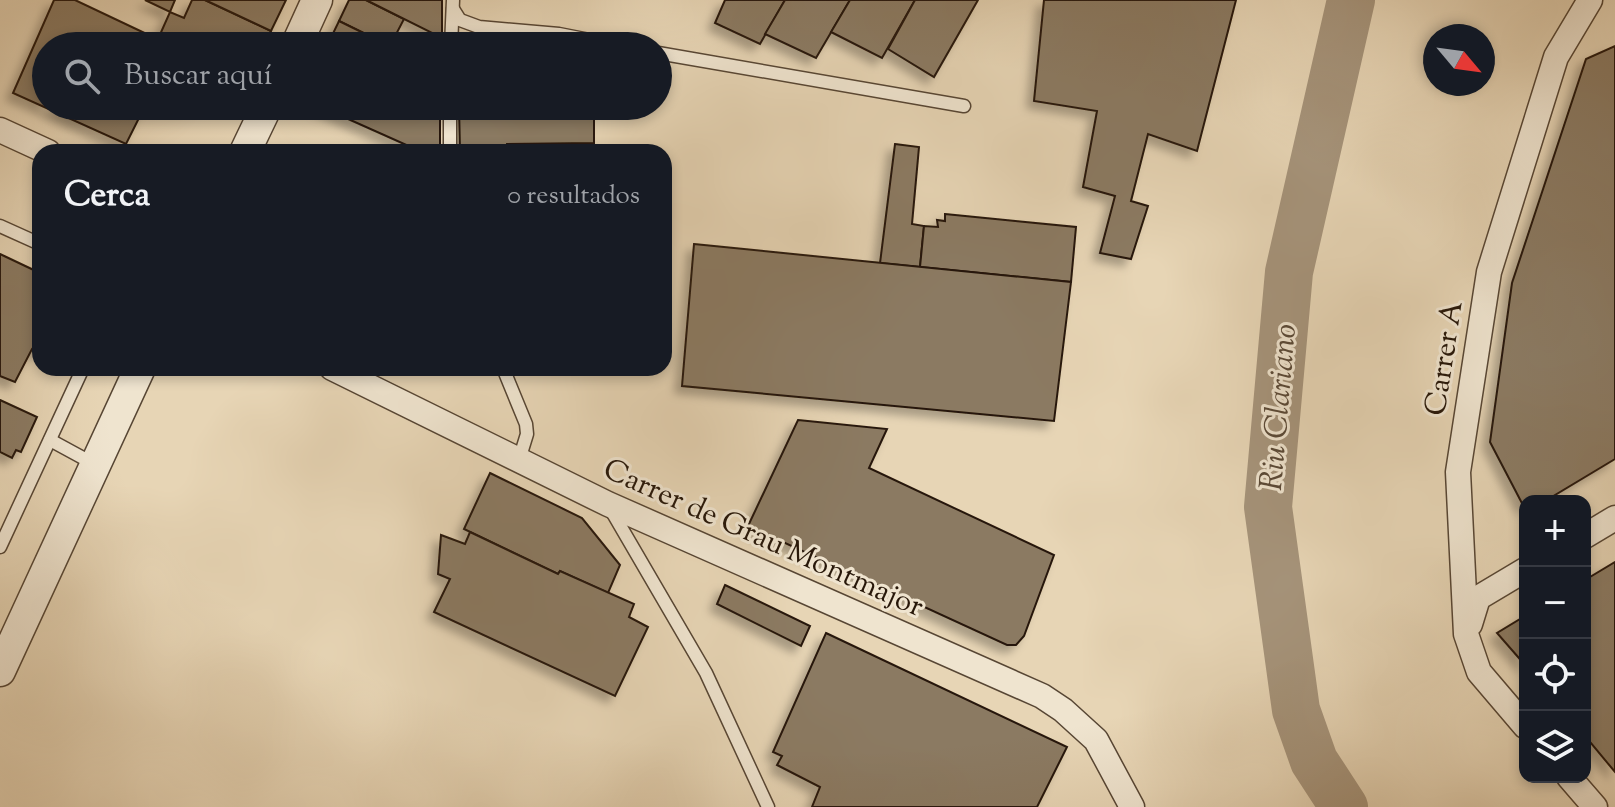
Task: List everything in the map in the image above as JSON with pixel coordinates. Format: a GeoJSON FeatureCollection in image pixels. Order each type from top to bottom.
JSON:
{"type":"FeatureCollection","features":[{"type":"Feature","properties":{"kind":"street"},"geometry":{"type":"LineString","coordinates":[[302,32],[317,0]]}},
{"type":"Feature","properties":{"kind":"street","name":"Carrer A"},"geometry":{"type":"LineString","coordinates":[[1519,719],[1479,672],[1466,634],[1458,472],[1489,272],[1556,57],[1590,0]]}},
{"type":"Feature","properties":{"kind":"street"},"geometry":{"type":"LineString","coordinates":[[249,144],[260,120]]}},
{"type":"Feature","properties":{"kind":"street"},"geometry":{"type":"LineString","coordinates":[[0,130],[32,145]]}},
{"type":"Feature","properties":{"kind":"street"},"geometry":{"type":"LineString","coordinates":[[118,417],[122,376]]}},
{"type":"Feature","properties":{"kind":"street"},"geometry":{"type":"LineString","coordinates":[[0,671],[136,376]]}},
{"type":"Feature","properties":{"kind":"street","name":"Carrer de Grau Montmajor"},"geometry":{"type":"LineString","coordinates":[[348,376],[608,504],[1042,696],[1063,710],[1096,740],[1132,807]]}},
{"type":"Feature","properties":{"kind":"street"},"geometry":{"type":"LineString","coordinates":[[1591,532],[1615,518]]}},
{"type":"Feature","properties":{"kind":"street"},"geometry":{"type":"LineString","coordinates":[[1466,634],[1478,598],[1519,574]]}},
{"type":"Feature","properties":{"kind":"street"},"geometry":{"type":"LineString","coordinates":[[1574,783],[1595,807]]}},
{"type":"Feature","properties":{"kind":"lane"},"geometry":{"type":"LineString","coordinates":[[452,32],[453,5]]}},
{"type":"Feature","properties":{"kind":"lane"},"geometry":{"type":"LineString","coordinates":[[453,5],[460,20],[479,27],[536,32]]}},
{"type":"Feature","properties":{"kind":"lane"},"geometry":{"type":"LineString","coordinates":[[672,55],[964,106]]}},
{"type":"Feature","properties":{"kind":"lane"},"geometry":{"type":"LineString","coordinates":[[450,120],[450,144]]}},
{"type":"Feature","properties":{"kind":"lane"},"geometry":{"type":"LineString","coordinates":[[0,226],[32,240]]}},
{"type":"Feature","properties":{"kind":"lane"},"geometry":{"type":"LineString","coordinates":[[0,547],[79,376]]}},
{"type":"Feature","properties":{"kind":"lane"},"geometry":{"type":"LineString","coordinates":[[506,376],[526,424],[527,434],[519,460]]}},
{"type":"Feature","properties":{"kind":"lane"},"geometry":{"type":"LineString","coordinates":[[50,440],[96,465]]}},
{"type":"Feature","properties":{"kind":"lane"},"geometry":{"type":"LineString","coordinates":[[608,504],[706,673],[768,807]]}},
{"type":"Feature","properties":{"kind":"building"},"geometry":{"type":"Polygon","coordinates":[[[54,0],[75,0],[142,32],[40,32],[54,0]]]}},
{"type":"Feature","properties":{"kind":"building"},"geometry":{"type":"Polygon","coordinates":[[[145,0],[175,0],[170,12],[145,0]]]}},
{"type":"Feature","properties":{"kind":"building"},"geometry":{"type":"Polygon","coordinates":[[[192,0],[205,0],[271,31],[161,32],[170,12],[184,18],[192,0]]]}},
{"type":"Feature","properties":{"kind":"building"},"geometry":{"type":"Polygon","coordinates":[[[205,0],[286,0],[271,31],[205,0]]]}},
{"type":"Feature","properties":{"kind":"building"},"geometry":{"type":"Polygon","coordinates":[[[349,0],[366,0],[404,19],[397,32],[361,32],[339,21],[349,0]]]}},
{"type":"Feature","properties":{"kind":"building"},"geometry":{"type":"Polygon","coordinates":[[[366,0],[442,0],[442,32],[430,32],[366,0]]]}},
{"type":"Feature","properties":{"kind":"building"},"geometry":{"type":"Polygon","coordinates":[[[725,0],[785,0],[760,44],[715,23],[725,0]]]}},
{"type":"Feature","properties":{"kind":"building"},"geometry":{"type":"Polygon","coordinates":[[[785,0],[850,0],[816,58],[765,34],[785,0]]]}},
{"type":"Feature","properties":{"kind":"building"},"geometry":{"type":"Polygon","coordinates":[[[850,0],[915,0],[882,58],[831,32],[850,0]]]}},
{"type":"Feature","properties":{"kind":"building"},"geometry":{"type":"Polygon","coordinates":[[[915,0],[978,0],[934,77],[888,49],[915,0]]]}},
{"type":"Feature","properties":{"kind":"building"},"geometry":{"type":"Polygon","coordinates":[[[1044,0],[1236,0],[1197,151],[1148,134],[1131,201],[1148,206],[1131,259],[1100,253],[1115,196],[1083,187],[1097,111],[1034,101],[1044,0]]]}},
{"type":"Feature","properties":{"kind":"building"},"geometry":{"type":"Polygon","coordinates":[[[339,21],[361,32],[334,32],[339,21]]]}},
{"type":"Feature","properties":{"kind":"building"},"geometry":{"type":"Polygon","coordinates":[[[1615,46],[1615,459],[1555,495],[1519,495],[1519,498],[1490,442],[1512,283],[1586,59],[1615,46]]]}},
{"type":"Feature","properties":{"kind":"building"},"geometry":{"type":"Polygon","coordinates":[[[32,50],[32,102],[13,93],[32,50]]]}},
{"type":"Feature","properties":{"kind":"building"},"geometry":{"type":"Polygon","coordinates":[[[73,120],[138,120],[126,144],[73,120]]]}},
{"type":"Feature","properties":{"kind":"building"},"geometry":{"type":"Polygon","coordinates":[[[350,120],[440,120],[440,144],[404,144],[350,120]]]}},
{"type":"Feature","properties":{"kind":"building"},"geometry":{"type":"Polygon","coordinates":[[[459,120],[594,120],[594,143],[460,144],[459,120]]]}},
{"type":"Feature","properties":{"kind":"building"},"geometry":{"type":"Polygon","coordinates":[[[895,144],[919,147],[912,224],[924,226],[920,267],[880,263],[895,144]]]}},
{"type":"Feature","properties":{"kind":"building"},"geometry":{"type":"Polygon","coordinates":[[[945,214],[1076,227],[1071,282],[920,267],[924,226],[938,227],[937,220],[945,221],[945,214]]]}},
{"type":"Feature","properties":{"kind":"building"},"geometry":{"type":"Polygon","coordinates":[[[694,244],[1071,282],[1054,421],[682,386],[694,244]]]}},
{"type":"Feature","properties":{"kind":"building"},"geometry":{"type":"Polygon","coordinates":[[[0,254],[32,269],[32,349],[15,382],[0,376],[0,254]]]}},
{"type":"Feature","properties":{"kind":"building"},"geometry":{"type":"Polygon","coordinates":[[[0,400],[37,417],[21,452],[16,450],[12,458],[0,452],[0,400]]]}},
{"type":"Feature","properties":{"kind":"building"},"geometry":{"type":"Polygon","coordinates":[[[798,420],[887,429],[869,468],[1054,555],[1024,636],[1016,645],[1007,645],[748,526],[798,420]]]}},
{"type":"Feature","properties":{"kind":"building"},"geometry":{"type":"Polygon","coordinates":[[[490,473],[582,518],[620,565],[608,593],[560,571],[558,574],[464,529],[490,473]]]}},
{"type":"Feature","properties":{"kind":"building"},"geometry":{"type":"Polygon","coordinates":[[[470,532],[558,574],[560,571],[634,604],[629,617],[648,627],[615,696],[434,612],[450,579],[438,574],[441,535],[465,544],[470,532]]]}},
{"type":"Feature","properties":{"kind":"building"},"geometry":{"type":"Polygon","coordinates":[[[1615,562],[1615,772],[1591,743],[1591,576],[1615,562]]]}},
{"type":"Feature","properties":{"kind":"building"},"geometry":{"type":"Polygon","coordinates":[[[725,585],[810,626],[801,646],[717,604],[725,585]]]}},
{"type":"Feature","properties":{"kind":"building"},"geometry":{"type":"Polygon","coordinates":[[[1519,620],[1519,658],[1497,633],[1519,620]]]}},
{"type":"Feature","properties":{"kind":"building"},"geometry":{"type":"Polygon","coordinates":[[[826,633],[1067,747],[1037,807],[812,807],[820,787],[777,765],[782,756],[773,752],[826,633]]]}},
{"type":"Feature","properties":{"kind":"waterway","name":"Riu Clariano"},"geometry":{"type":"LineString","coordinates":[[1344,807],[1314,761],[1296,710],[1268,507],[1289,272],[1351,0]]}}]}
